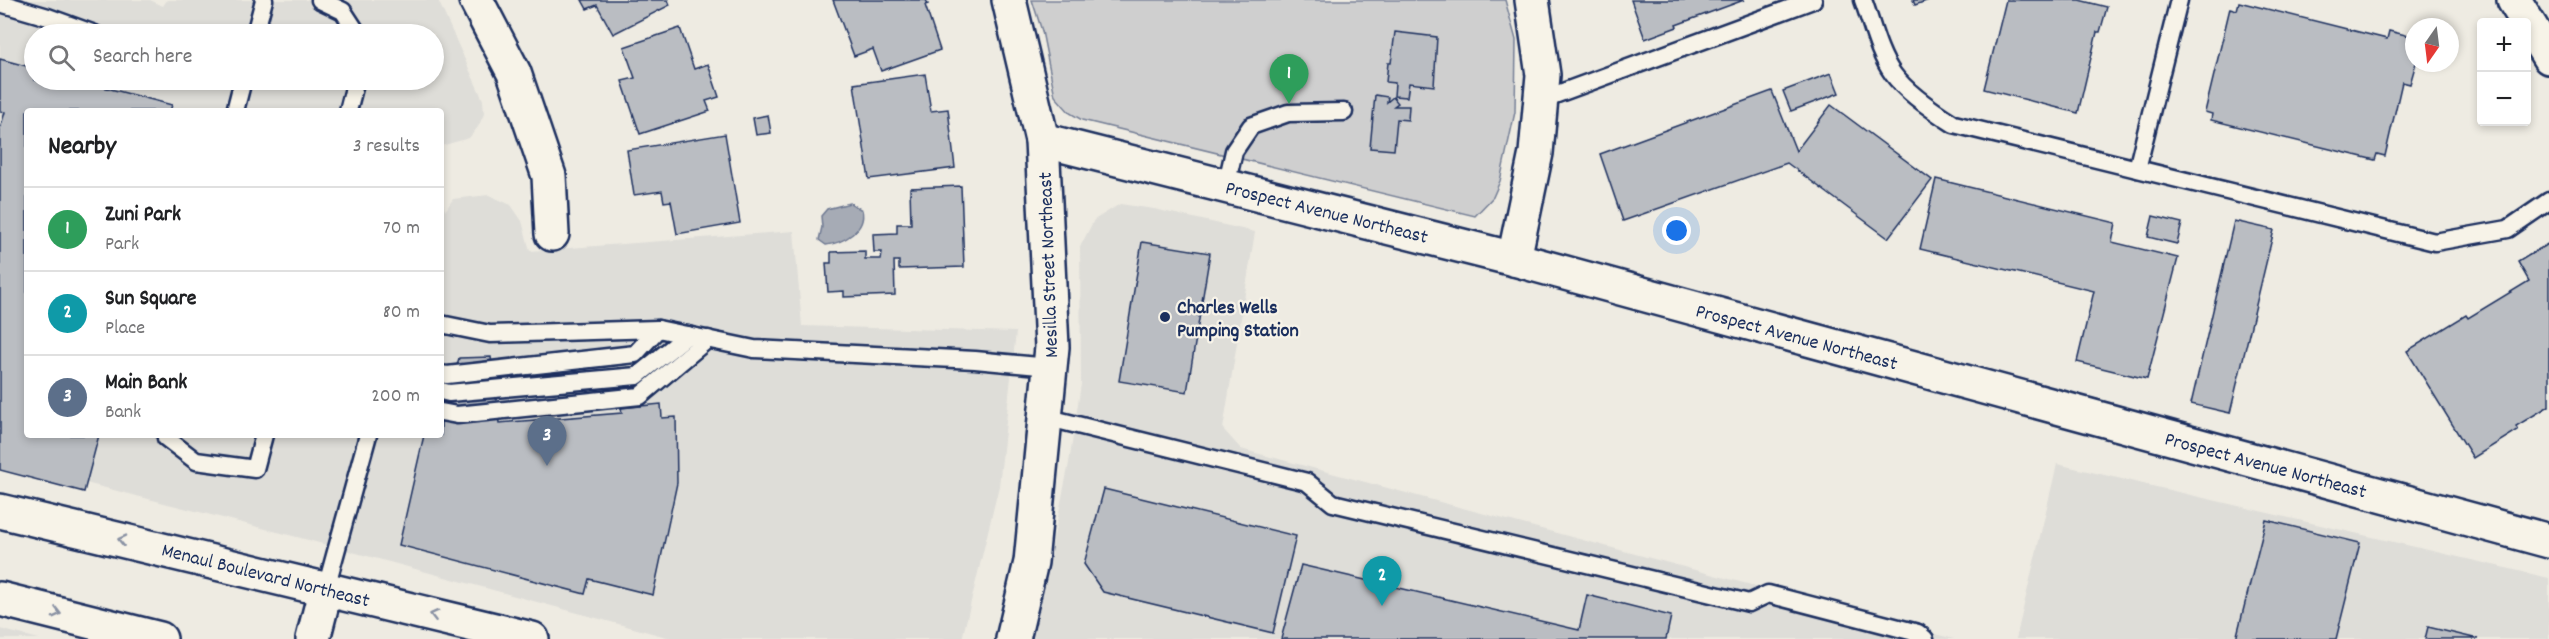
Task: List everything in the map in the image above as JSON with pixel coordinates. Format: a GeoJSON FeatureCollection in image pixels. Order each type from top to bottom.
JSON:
{"type":"FeatureCollection","features":[{"type":"Feature","properties":{"kind":"street"},"geometry":{"type":"LineString","coordinates":[[476,0],[514,73],[549,176],[552,234]]}},
{"type":"Feature","properties":{"kind":"street","name":"Mesilla Street Northeast"},"geometry":{"type":"LineString","coordinates":[[1009,0],[1042,140],[1052,347],[1031,562],[1013,639]]}},
{"type":"Feature","properties":{"kind":"street"},"geometry":{"type":"LineString","coordinates":[[1514,259],[1536,153],[1543,75],[1532,0]]}},
{"type":"Feature","properties":{"kind":"street"},"geometry":{"type":"LineString","coordinates":[[2514,0],[2549,57]]}},
{"type":"Feature","properties":{"kind":"street","name":"Prospect Avenue Northeast"},"geometry":{"type":"LineString","coordinates":[[1042,140],[1514,259],[2549,542]]}},
{"type":"Feature","properties":{"kind":"street","name":"Menaul Boulevard Northeast"},"geometry":{"type":"LineString","coordinates":[[0,511],[532,639]]}},
{"type":"Feature","properties":{"kind":"street"},"geometry":{"type":"LineString","coordinates":[[313,639],[326,588]]}},
{"type":"Feature","properties":{"kind":"street"},"geometry":{"type":"LineString","coordinates":[[0,598],[160,639]]}},
{"type":"Feature","properties":{"kind":"lane"},"geometry":{"type":"LineString","coordinates":[[258,24],[264,0]]}},
{"type":"Feature","properties":{"kind":"lane"},"geometry":{"type":"LineString","coordinates":[[320,0],[343,10],[352,24]]}},
{"type":"Feature","properties":{"kind":"lane"},"geometry":{"type":"LineString","coordinates":[[1541,100],[1813,0]]}},
{"type":"Feature","properties":{"kind":"lane"},"geometry":{"type":"LineString","coordinates":[[1863,0],[1886,62],[1894,76],[1935,112],[1954,124],[2435,242],[2508,230],[2538,211],[2549,201]]}},
{"type":"Feature","properties":{"kind":"lane"},"geometry":{"type":"LineString","coordinates":[[2137,169],[2179,0]]}},
{"type":"Feature","properties":{"kind":"lane"},"geometry":{"type":"LineString","coordinates":[[0,3],[68,24]]}},
{"type":"Feature","properties":{"kind":"lane"},"geometry":{"type":"LineString","coordinates":[[235,108],[238,90]]}},
{"type":"Feature","properties":{"kind":"lane"},"geometry":{"type":"LineString","coordinates":[[349,108],[353,90]]}},
{"type":"Feature","properties":{"kind":"lane"},"geometry":{"type":"LineString","coordinates":[[1226,186],[1234,151],[1251,126],[1288,113],[1344,112]]}},
{"type":"Feature","properties":{"kind":"lane"},"geometry":{"type":"LineString","coordinates":[[444,325],[490,334],[658,329],[754,349],[975,360],[1050,367]]}},
{"type":"Feature","properties":{"kind":"lane"},"geometry":{"type":"LineString","coordinates":[[444,374],[635,354],[658,329]]}},
{"type":"Feature","properties":{"kind":"lane"},"geometry":{"type":"LineString","coordinates":[[444,392],[637,376],[688,335]]}},
{"type":"Feature","properties":{"kind":"lane"},"geometry":{"type":"LineString","coordinates":[[444,413],[457,415],[640,396],[708,339]]}},
{"type":"Feature","properties":{"kind":"lane"},"geometry":{"type":"LineString","coordinates":[[1045,417],[1307,482],[1333,503],[1749,603],[1768,594],[1918,633],[1925,639]]}},
{"type":"Feature","properties":{"kind":"lane"},"geometry":{"type":"LineString","coordinates":[[166,438],[196,461],[255,469],[263,438]]}},
{"type":"Feature","properties":{"kind":"lane"},"geometry":{"type":"LineString","coordinates":[[326,588],[367,438]]}},
{"type":"Feature","properties":{"kind":"shaded area"},"geometry":{"type":"Polygon","coordinates":[[[0,0],[150,0],[163,6],[167,0],[438,0],[483,100],[484,114],[478,127],[469,138],[444,145],[444,108],[24,108],[24,438],[444,438],[444,207],[445,211],[453,199],[489,195],[511,205],[522,221],[530,251],[794,231],[802,326],[1016,332],[999,486],[962,639],[674,639],[297,537],[0,461],[0,0]]]}},
{"type":"Feature","properties":{"kind":"shaded area"},"geometry":{"type":"Polygon","coordinates":[[[1032,0],[1505,0],[1516,40],[1515,112],[1500,181],[1493,197],[1475,216],[1082,120],[1070,113],[1055,96],[1042,31],[1032,0]]]}},
{"type":"Feature","properties":{"kind":"shaded area"},"geometry":{"type":"Polygon","coordinates":[[[850,203],[862,210],[861,224],[840,242],[826,245],[819,240],[822,227],[821,216],[827,209],[850,203]]]}},
{"type":"Feature","properties":{"kind":"shaded area"},"geometry":{"type":"Polygon","coordinates":[[[1120,204],[1154,209],[1255,232],[1223,429],[1241,449],[1954,639],[1033,639],[1069,463],[1081,384],[1080,247],[1094,220],[1120,204]]]}},
{"type":"Feature","properties":{"kind":"shaded area"},"geometry":{"type":"Polygon","coordinates":[[[2057,464],[2549,578],[2549,639],[2016,639],[2057,464]]]}},
{"type":"Feature","properties":{"kind":"shaded area"},"geometry":{"type":"Polygon","coordinates":[[[0,629],[39,639],[0,639],[0,629]]]}},
{"type":"Feature","properties":{"kind":"building"},"geometry":{"type":"Polygon","coordinates":[[[582,0],[668,0],[670,5],[613,34],[597,5],[587,9],[582,0]]]}},
{"type":"Feature","properties":{"kind":"building"},"geometry":{"type":"Polygon","coordinates":[[[833,0],[926,0],[928,4],[925,5],[940,50],[881,71],[873,49],[854,56],[833,0]]]}},
{"type":"Feature","properties":{"kind":"building"},"geometry":{"type":"Polygon","coordinates":[[[1631,0],[1744,0],[1645,39],[1631,0]]]}},
{"type":"Feature","properties":{"kind":"building"},"geometry":{"type":"Polygon","coordinates":[[[1913,0],[1929,0],[1915,5],[1913,0]]]}},
{"type":"Feature","properties":{"kind":"building"},"geometry":{"type":"Polygon","coordinates":[[[2006,0],[2079,0],[2107,7],[2100,32],[2097,32],[2078,113],[1984,89],[2006,0]]]}},
{"type":"Feature","properties":{"kind":"building"},"geometry":{"type":"Polygon","coordinates":[[[2239,2],[2387,39],[2389,31],[2405,35],[2405,72],[2413,72],[2410,84],[2402,82],[2385,156],[2377,154],[2375,160],[2211,120],[2212,114],[2205,112],[2230,8],[2237,10],[2239,2]]]}},
{"type":"Feature","properties":{"kind":"building"},"geometry":{"type":"Polygon","coordinates":[[[680,28],[694,69],[708,64],[719,97],[706,101],[710,111],[640,134],[622,81],[635,78],[624,47],[680,28]]]}},
{"type":"Feature","properties":{"kind":"building"},"geometry":{"type":"Polygon","coordinates":[[[1395,32],[1437,37],[1434,86],[1409,83],[1407,97],[1394,96],[1395,83],[1386,82],[1395,32]]]}},
{"type":"Feature","properties":{"kind":"building"},"geometry":{"type":"Polygon","coordinates":[[[0,59],[24,65],[24,90],[114,90],[172,105],[171,108],[24,108],[24,438],[98,438],[84,492],[0,470],[0,129],[5,112],[0,111],[0,59]]]}},
{"type":"Feature","properties":{"kind":"building"},"geometry":{"type":"Polygon","coordinates":[[[1831,73],[1839,93],[1791,111],[1783,91],[1831,73]]]}},
{"type":"Feature","properties":{"kind":"building"},"geometry":{"type":"Polygon","coordinates":[[[925,74],[931,111],[948,109],[955,168],[869,179],[854,84],[925,74]]]}},
{"type":"Feature","properties":{"kind":"building"},"geometry":{"type":"Polygon","coordinates":[[[1772,91],[1796,151],[1831,105],[1932,180],[1888,238],[1787,163],[1623,221],[1600,154],[1772,91]]]}},
{"type":"Feature","properties":{"kind":"building"},"geometry":{"type":"Polygon","coordinates":[[[1375,95],[1388,97],[1387,102],[1393,97],[1398,103],[1394,106],[1409,106],[1408,120],[1397,119],[1394,150],[1370,148],[1375,95]]]}},
{"type":"Feature","properties":{"kind":"building"},"geometry":{"type":"Polygon","coordinates":[[[768,115],[771,133],[756,135],[753,118],[768,115]]]}},
{"type":"Feature","properties":{"kind":"building"},"geometry":{"type":"Polygon","coordinates":[[[725,134],[740,223],[677,234],[671,201],[664,202],[662,191],[634,195],[627,150],[725,134]]]}},
{"type":"Feature","properties":{"kind":"building"},"geometry":{"type":"Polygon","coordinates":[[[1936,179],[2116,223],[2112,242],[2178,258],[2147,379],[2077,362],[2094,291],[1920,249],[1936,179]]]}},
{"type":"Feature","properties":{"kind":"building"},"geometry":{"type":"Polygon","coordinates":[[[961,186],[964,267],[899,269],[899,261],[894,261],[895,295],[844,297],[844,291],[828,292],[826,263],[831,263],[831,252],[865,251],[865,259],[881,259],[882,252],[874,252],[873,234],[897,233],[897,224],[911,224],[910,188],[961,186]]]}},
{"type":"Feature","properties":{"kind":"building"},"geometry":{"type":"Polygon","coordinates":[[[2153,216],[2182,223],[2177,244],[2148,237],[2153,216]]]}},
{"type":"Feature","properties":{"kind":"building"},"geometry":{"type":"Polygon","coordinates":[[[2234,221],[2274,230],[2230,413],[2191,404],[2234,221]]]}},
{"type":"Feature","properties":{"kind":"building","name":"Charles Wells Pumping Station"},"geometry":{"type":"Polygon","coordinates":[[[1142,242],[1210,253],[1187,392],[1119,381],[1142,242]]]}},
{"type":"Feature","properties":{"kind":"building"},"geometry":{"type":"Polygon","coordinates":[[[2549,243],[2549,406],[2516,426],[2518,430],[2473,458],[2407,351],[2466,315],[2468,318],[2529,281],[2518,262],[2549,243]]]}},
{"type":"Feature","properties":{"kind":"building"},"geometry":{"type":"Polygon","coordinates":[[[491,357],[499,423],[622,413],[621,408],[661,404],[662,418],[676,417],[677,483],[653,595],[589,579],[585,594],[399,545],[423,438],[444,438],[444,411],[459,358],[491,357]]]}},
{"type":"Feature","properties":{"kind":"building"},"geometry":{"type":"Polygon","coordinates":[[[1104,489],[1296,536],[1273,633],[1103,592],[1084,564],[1104,489]]]}},
{"type":"Feature","properties":{"kind":"building"},"geometry":{"type":"Polygon","coordinates":[[[2266,520],[2360,543],[2336,639],[2236,639],[2266,520]]]}},
{"type":"Feature","properties":{"kind":"building"},"geometry":{"type":"Polygon","coordinates":[[[1301,565],[1579,630],[1587,595],[1671,616],[1666,639],[1281,639],[1301,565]]]}},
{"type":"Feature","properties":{"kind":"building"},"geometry":{"type":"Polygon","coordinates":[[[2428,627],[2478,639],[2425,639],[2428,627]]]}},
{"type":"Feature","properties":{"kind":"place","name":"Zuni Park"},"geometry":{"type":"Point","coordinates":[1289,104]}},
{"type":"Feature","properties":{"kind":"place","name":"Charles Wells Pumping Station"},"geometry":{"type":"Point","coordinates":[1165,317]}},
{"type":"Feature","properties":{"kind":"place","name":"Main Bank"},"geometry":{"type":"Point","coordinates":[547,466]}},
{"type":"Feature","properties":{"kind":"place","name":"Sun Square"},"geometry":{"type":"Point","coordinates":[1382,606]}}]}
